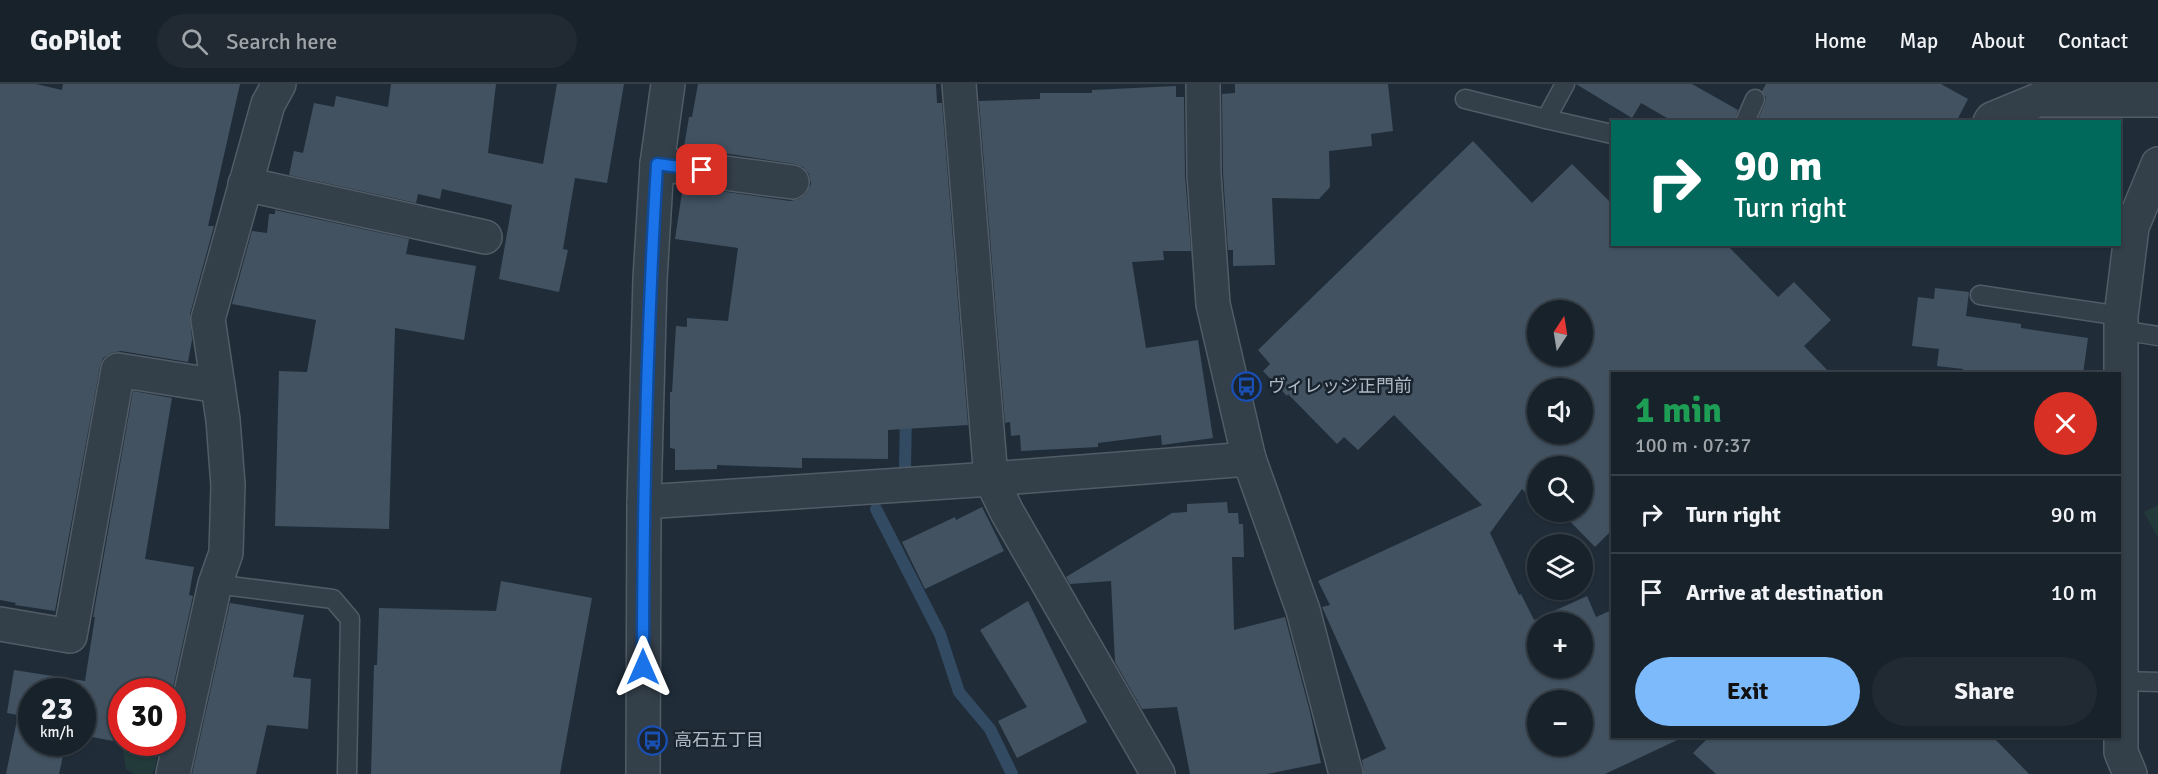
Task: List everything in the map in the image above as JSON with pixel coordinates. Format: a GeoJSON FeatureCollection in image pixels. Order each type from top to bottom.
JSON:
{"type":"FeatureCollection","features":[{"type":"Feature","properties":{"kind":"street"},"geometry":{"type":"LineString","coordinates":[[173,774],[215,584],[226,553],[228,485],[218,386],[208,319],[268,104],[279,84]]}},
{"type":"Feature","properties":{"kind":"street"},"geometry":{"type":"LineString","coordinates":[[643,774],[644,502],[650,291],[657,164],[668,84]]}},
{"type":"Feature","properties":{"kind":"street"},"geometry":{"type":"LineString","coordinates":[[958,84],[991,479],[1007,512],[1158,774]]}},
{"type":"Feature","properties":{"kind":"street"},"geometry":{"type":"LineString","coordinates":[[1203,84],[1204,174],[1213,304],[1249,459],[1303,610],[1346,774]]}},
{"type":"Feature","properties":{"kind":"street"},"geometry":{"type":"LineString","coordinates":[[1991,120],[2031,92],[2158,100]]}},
{"type":"Feature","properties":{"kind":"street"},"geometry":{"type":"LineString","coordinates":[[657,164],[792,182]]}},
{"type":"Feature","properties":{"kind":"street"},"geometry":{"type":"LineString","coordinates":[[2121,372],[2121,323],[2132,227],[2158,164]]}},
{"type":"Feature","properties":{"kind":"street"},"geometry":{"type":"LineString","coordinates":[[245,184],[485,237]]}},
{"type":"Feature","properties":{"kind":"street"},"geometry":{"type":"LineString","coordinates":[[0,624],[70,636],[118,370],[218,386]]}},
{"type":"Feature","properties":{"kind":"street"},"geometry":{"type":"LineString","coordinates":[[644,502],[1249,459]]}},
{"type":"Feature","properties":{"kind":"street"},"geometry":{"type":"LineString","coordinates":[[2120,738],[2121,752],[2130,774]]}},
{"type":"Feature","properties":{"kind":"lane"},"geometry":{"type":"LineString","coordinates":[[1546,119],[1564,84]]}},
{"type":"Feature","properties":{"kind":"lane"},"geometry":{"type":"LineString","coordinates":[[1466,99],[1611,134]]}},
{"type":"Feature","properties":{"kind":"lane"},"geometry":{"type":"LineString","coordinates":[[1746,120],[1755,99]]}},
{"type":"Feature","properties":{"kind":"lane"},"geometry":{"type":"LineString","coordinates":[[1980,295],[2121,323],[2158,336]]}},
{"type":"Feature","properties":{"kind":"lane"},"geometry":{"type":"LineString","coordinates":[[215,584],[333,599],[350,620],[347,774]]}},
{"type":"Feature","properties":{"kind":"lane"},"geometry":{"type":"LineString","coordinates":[[2121,681],[2158,682]]}},
{"type":"Feature","properties":{"kind":"green space"},"geometry":{"type":"Polygon","coordinates":[[[2158,505],[2158,538],[2144,512],[2158,505]]]}},
{"type":"Feature","properties":{"kind":"green space"},"geometry":{"type":"Polygon","coordinates":[[[124,756],[157,756],[152,774],[134,774],[126,769],[124,756]]]}},
{"type":"Feature","properties":{"kind":"building"},"geometry":{"type":"Polygon","coordinates":[[[0,84],[36,84],[62,90],[63,84],[240,84],[208,226],[214,226],[190,314],[192,340],[188,362],[121,351],[103,358],[55,611],[15,605],[16,603],[0,600],[0,84]]]}},
{"type":"Feature","properties":{"kind":"building"},"geometry":{"type":"Polygon","coordinates":[[[391,84],[496,84],[488,153],[543,164],[557,84],[624,84],[607,183],[575,178],[563,249],[568,250],[559,292],[499,279],[512,205],[442,189],[440,199],[418,194],[416,203],[289,175],[294,151],[303,153],[314,103],[334,107],[336,96],[388,107],[391,84]]]}},
{"type":"Feature","properties":{"kind":"building"},"geometry":{"type":"Polygon","coordinates":[[[698,84],[936,84],[937,103],[942,103],[968,425],[888,430],[888,459],[802,458],[802,468],[717,465],[717,469],[675,470],[675,449],[670,448],[670,392],[672,392],[676,326],[687,327],[687,318],[728,321],[738,248],[675,239],[683,186],[790,201],[806,194],[811,184],[809,174],[803,167],[795,164],[684,147],[698,84]]]}},
{"type":"Feature","properties":{"kind":"building"},"geometry":{"type":"Polygon","coordinates":[[[1235,84],[1388,84],[1393,131],[1371,134],[1372,146],[1329,151],[1330,187],[1319,199],[1272,198],[1275,265],[1233,266],[1233,250],[1228,250],[1223,173],[1222,94],[1235,93],[1235,84]]]}},
{"type":"Feature","properties":{"kind":"building"},"geometry":{"type":"Polygon","coordinates":[[[1576,84],[1692,84],[1738,110],[1735,120],[1671,120],[1641,103],[1632,118],[1576,84]]]}},
{"type":"Feature","properties":{"kind":"building"},"geometry":{"type":"Polygon","coordinates":[[[1766,84],[1941,84],[1968,99],[1957,120],[1758,120],[1766,97],[1762,91],[1766,84]]]}},
{"type":"Feature","properties":{"kind":"building"},"geometry":{"type":"Polygon","coordinates":[[[1176,86],[1176,97],[1184,97],[1185,175],[1191,251],[1163,251],[1164,260],[1132,262],[1146,348],[1198,340],[1213,438],[1162,445],[1161,435],[1098,443],[1098,447],[1021,451],[1020,435],[1011,436],[1010,422],[1005,423],[979,101],[1040,99],[1040,93],[1092,93],[1092,90],[1176,86]]]}},
{"type":"Feature","properties":{"kind":"building"},"geometry":{"type":"Polygon","coordinates":[[[1473,141],[1532,203],[1572,164],[1611,203],[1611,246],[1728,246],[1778,297],[1794,282],[1831,320],[1804,346],[1829,372],[1611,372],[1611,531],[1595,547],[1593,534],[1582,534],[1571,522],[1593,522],[1593,456],[1527,456],[1527,494],[1522,489],[1490,533],[1519,595],[1521,594],[1530,612],[1527,612],[1527,678],[1593,678],[1593,612],[1552,612],[1578,600],[1589,600],[1596,617],[1611,610],[1611,738],[1682,738],[1605,774],[1364,774],[1362,760],[1386,749],[1322,607],[1330,605],[1318,581],[1482,505],[1394,415],[1358,450],[1344,437],[1337,444],[1263,371],[1270,364],[1258,350],[1473,141]]]}},
{"type":"Feature","properties":{"kind":"building"},"geometry":{"type":"Polygon","coordinates":[[[275,210],[409,239],[406,254],[476,266],[464,340],[395,328],[389,529],[275,526],[279,371],[307,372],[316,320],[232,304],[252,231],[267,233],[269,214],[275,214],[275,210]]]}},
{"type":"Feature","properties":{"kind":"building"},"geometry":{"type":"Polygon","coordinates":[[[1935,288],[1969,292],[1966,316],[2021,324],[2021,328],[2088,338],[2083,372],[1962,372],[1963,369],[1937,366],[1939,349],[1912,346],[1918,297],[1934,299],[1935,288]]]}},
{"type":"Feature","properties":{"kind":"building"},"geometry":{"type":"Polygon","coordinates":[[[133,391],[172,398],[145,559],[194,567],[189,595],[193,596],[175,678],[108,678],[108,740],[96,738],[96,678],[85,678],[95,617],[93,617],[133,391]]]}},
{"type":"Feature","properties":{"kind":"building"},"geometry":{"type":"Polygon","coordinates":[[[1227,502],[1228,513],[1238,513],[1239,524],[1243,524],[1244,557],[1232,557],[1234,630],[1285,617],[1321,763],[1267,774],[1190,774],[1177,707],[1142,709],[1115,662],[1111,581],[1070,584],[1066,577],[1172,513],[1187,512],[1187,504],[1227,502]]]}},
{"type":"Feature","properties":{"kind":"building"},"geometry":{"type":"Polygon","coordinates":[[[982,507],[1004,551],[925,589],[902,542],[982,507]]]}},
{"type":"Feature","properties":{"kind":"building"},"geometry":{"type":"Polygon","coordinates":[[[501,581],[592,598],[560,774],[371,774],[374,665],[377,665],[379,608],[496,611],[501,581]]]}},
{"type":"Feature","properties":{"kind":"building"},"geometry":{"type":"Polygon","coordinates":[[[1028,601],[1087,722],[1017,758],[998,721],[1027,707],[980,630],[1028,601]]]}},
{"type":"Feature","properties":{"kind":"building"},"geometry":{"type":"Polygon","coordinates":[[[230,603],[304,615],[293,677],[311,679],[308,729],[267,725],[256,774],[192,774],[230,603]]]}},
{"type":"Feature","properties":{"kind":"building"},"geometry":{"type":"Polygon","coordinates":[[[14,670],[66,678],[18,678],[18,715],[7,713],[14,670]]]}},
{"type":"Feature","properties":{"kind":"building"},"geometry":{"type":"Polygon","coordinates":[[[18,715],[18,756],[63,756],[59,774],[6,774],[18,715]]]}},
{"type":"Feature","properties":{"kind":"building"},"geometry":{"type":"Polygon","coordinates":[[[1708,738],[1994,738],[2029,774],[1716,774],[1693,753],[1708,738]]]}},
{"type":"Feature","properties":{"kind":"waterway"},"geometry":{"type":"LineString","coordinates":[[905,467],[906,414]]}},
{"type":"Feature","properties":{"kind":"waterway"},"geometry":{"type":"LineString","coordinates":[[876,509],[940,634],[959,692],[990,729],[1012,774]]}},
{"type":"Feature","properties":{"kind":"place","name":"ヴィレッジ正門前"},"geometry":{"type":"Point","coordinates":[1247,386]}},
{"type":"Feature","properties":{"kind":"place","name":"高石五丁目"},"geometry":{"type":"Point","coordinates":[653,740]}},
{"type":"Feature","properties":{"kind":"route"},"geometry":{"type":"LineString","coordinates":[[643,667],[644,502],[650,279],[657,164],[702,170]]}}]}
